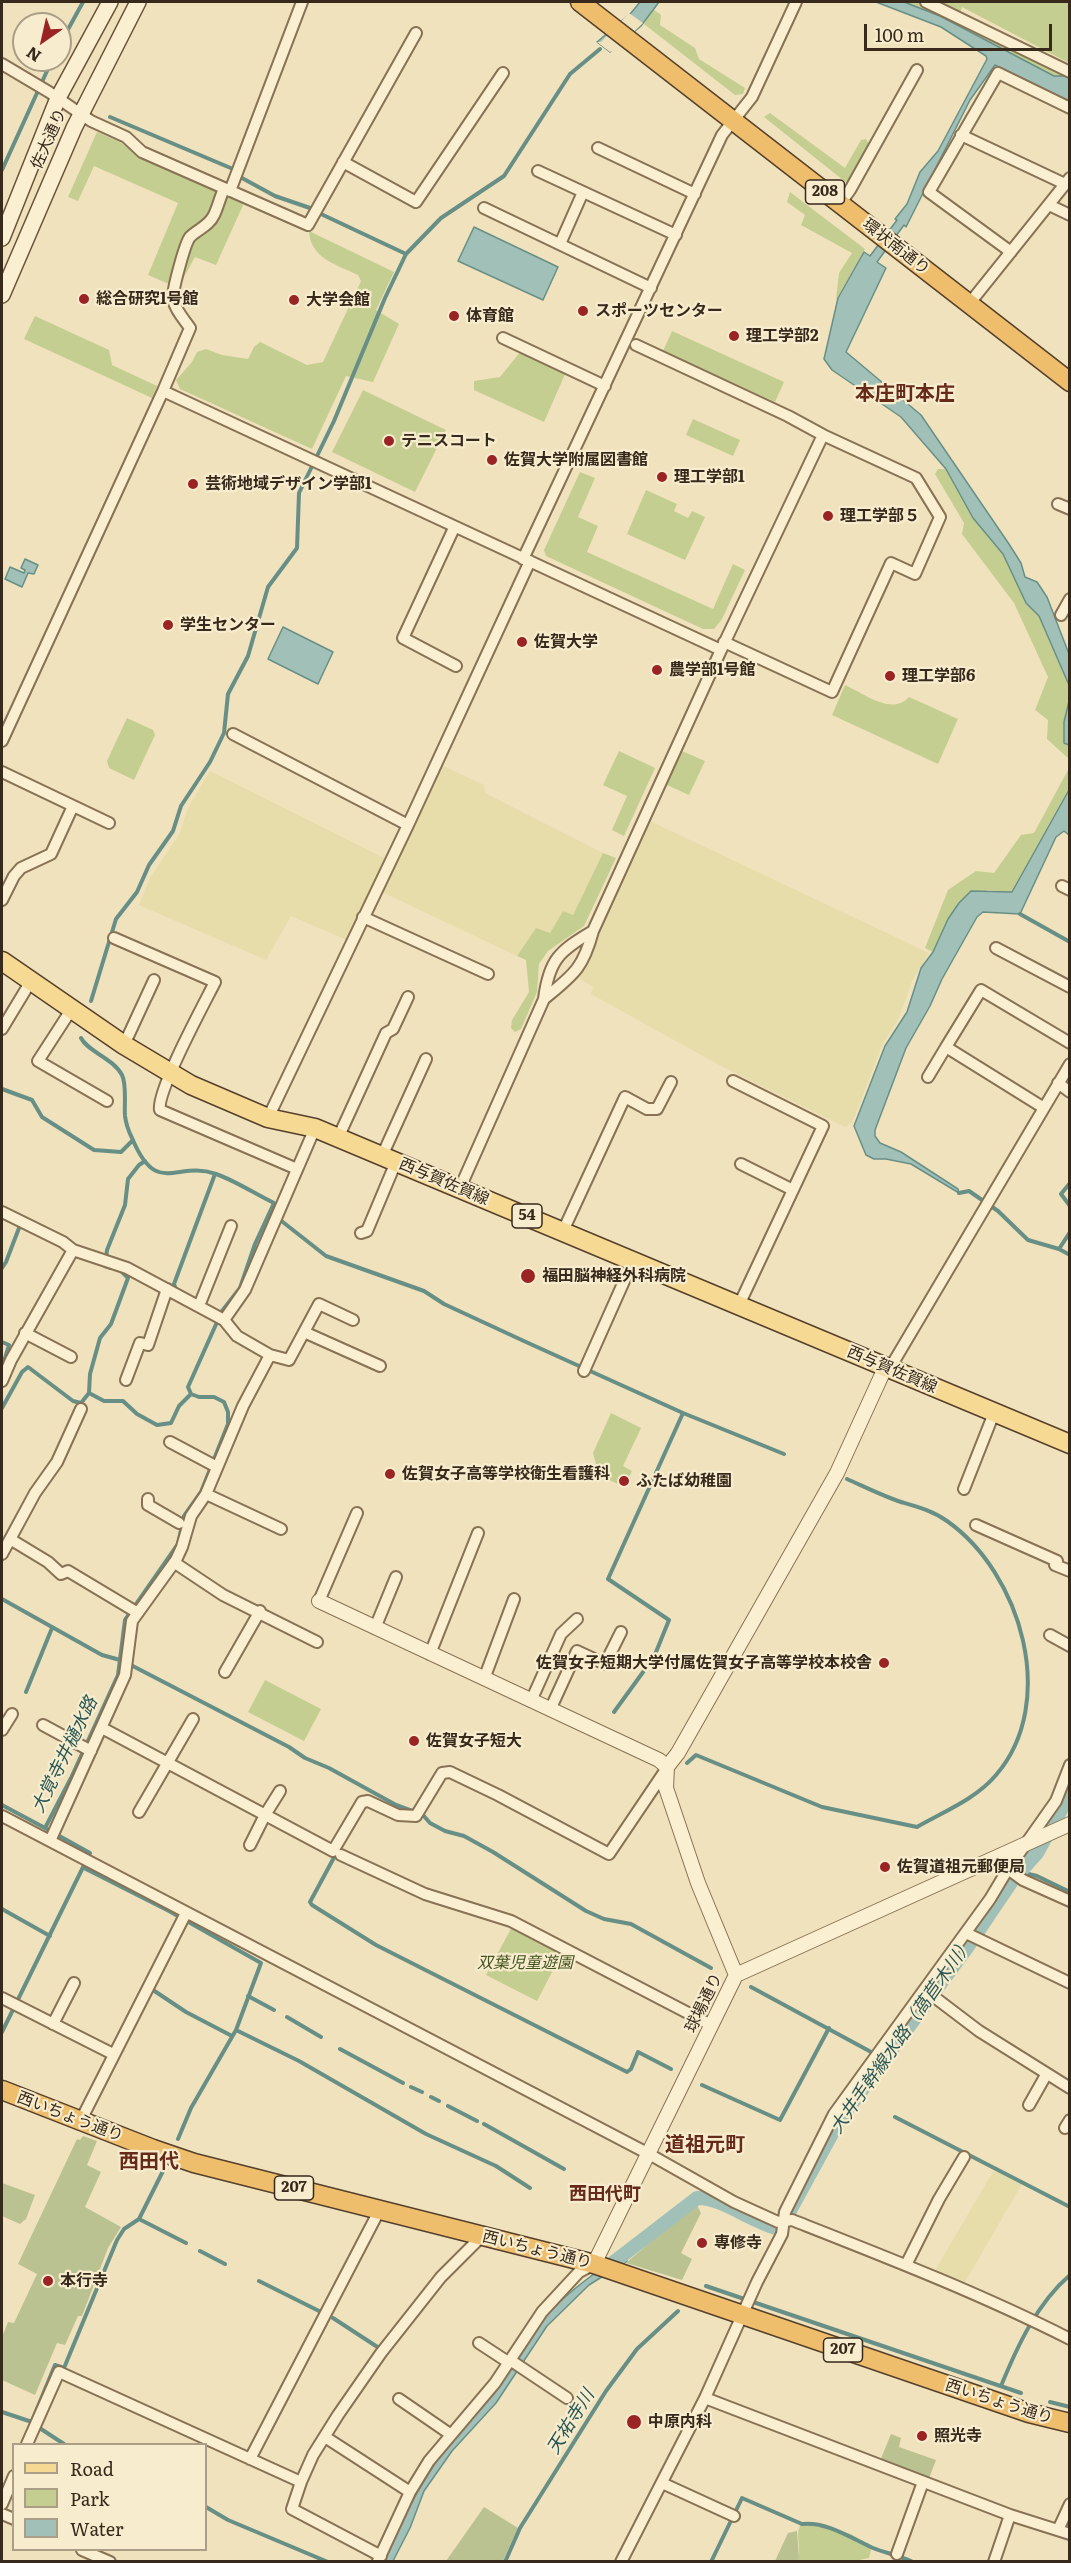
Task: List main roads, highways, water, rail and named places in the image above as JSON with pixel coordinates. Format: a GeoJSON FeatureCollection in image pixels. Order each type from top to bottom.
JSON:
{"type":"FeatureCollection","features":[{"type":"Feature","properties":{"kind":"highway","name":"環状南通り"},"geometry":{"type":"LineString","coordinates":[[580,2],[1070,382]]}},
{"type":"Feature","properties":{"kind":"highway","name":"西いちょう通り"},"geometry":{"type":"LineString","coordinates":[[2,2090],[80,2122],[194,2163],[747,2305],[1029,2413],[1070,2423]]}},
{"type":"Feature","properties":{"kind":"main road","name":"佐大通り"},"geometry":{"type":"LineString","coordinates":[[2,237],[58,98],[110,2]]}},
{"type":"Feature","properties":{"kind":"main road","name":"佐大通り"},"geometry":{"type":"LineString","coordinates":[[2,295],[80,114],[138,2]]}},
{"type":"Feature","properties":{"kind":"main road","name":"西与賀佐賀線"},"geometry":{"type":"LineString","coordinates":[[2,961],[71,1010],[171,1074],[268,1118],[315,1128],[1070,1444]]}},
{"type":"Feature","properties":{"kind":"water"},"geometry":{"type":"Polygon","coordinates":[[[640,2],[659,2],[641,26],[610,52],[597,42],[631,13],[640,2]]]}},
{"type":"Feature","properties":{"kind":"water"},"geometry":{"type":"Polygon","coordinates":[[[876,2],[904,2],[940,16],[1054,76],[1067,76],[1069,71],[1069,101],[995,65],[970,100],[906,227],[904,225],[877,262],[886,268],[846,352],[921,415],[1009,544],[1021,563],[1025,577],[1037,582],[1047,597],[1069,654],[1069,685],[1039,616],[1026,603],[1003,554],[973,518],[946,469],[901,417],[832,370],[824,359],[838,298],[864,252],[870,256],[907,204],[920,172],[938,151],[987,59],[986,56],[941,27],[876,2]]]}},
{"type":"Feature","properties":{"kind":"water"},"geometry":{"type":"Polygon","coordinates":[[[474,227],[558,267],[543,300],[458,261],[474,227]]]}},
{"type":"Feature","properties":{"kind":"water"},"geometry":{"type":"Polygon","coordinates":[[[25,559],[38,565],[34,574],[28,573],[22,587],[5,579],[10,567],[24,573],[25,570],[21,568],[25,559]]]}},
{"type":"Feature","properties":{"kind":"water"},"geometry":{"type":"Polygon","coordinates":[[[283,627],[333,652],[318,684],[268,659],[283,627]]]}},
{"type":"Feature","properties":{"kind":"water"},"geometry":{"type":"Polygon","coordinates":[[[1069,701],[1069,745],[1064,743],[1064,722],[1069,701]]]}},
{"type":"Feature","properties":{"kind":"water"},"geometry":{"type":"Polygon","coordinates":[[[1069,790],[1069,835],[1064,831],[1056,837],[1020,914],[983,912],[977,917],[906,1048],[875,1130],[875,1136],[880,1143],[901,1152],[958,1189],[959,1193],[911,1164],[874,1159],[866,1155],[854,1126],[885,1046],[907,1012],[921,968],[933,952],[948,919],[971,891],[1012,892],[1069,790]]]}},
{"type":"Feature","properties":{"kind":"water"},"geometry":{"type":"Polygon","coordinates":[[[623,2253],[627,2261],[589,2285],[547,2326],[496,2403],[452,2451],[424,2491],[410,2528],[393,2561],[382,2562],[412,2502],[437,2460],[452,2439],[495,2392],[527,2337],[565,2297],[623,2253]]]}},
{"type":"Feature","properties":{"kind":"waterway"},"geometry":{"type":"LineString","coordinates":[[72,22],[83,2]]}},
{"type":"Feature","properties":{"kind":"waterway"},"geometry":{"type":"LineString","coordinates":[[91,1001],[116,919],[137,892],[149,865],[173,831],[181,806],[210,762],[224,733],[228,694],[248,656],[268,587],[297,548],[299,493],[334,421],[385,298],[406,254],[441,218],[504,176],[570,74],[600,49]]}},
{"type":"Feature","properties":{"kind":"waterway"},"geometry":{"type":"LineString","coordinates":[[2,170],[47,72]]}},
{"type":"Feature","properties":{"kind":"waterway"},"geometry":{"type":"LineString","coordinates":[[110,117],[233,169]]}},
{"type":"Feature","properties":{"kind":"waterway"},"geometry":{"type":"LineString","coordinates":[[242,178],[275,196],[310,208]]}},
{"type":"Feature","properties":{"kind":"waterway"},"geometry":{"type":"LineString","coordinates":[[321,214],[406,254]]}},
{"type":"Feature","properties":{"kind":"waterway"},"geometry":{"type":"LineString","coordinates":[[1020,914],[1070,942]]}},
{"type":"Feature","properties":{"kind":"waterway","name":"大覚寺井樋水路"},"geometry":{"type":"LineString","coordinates":[[2,2032],[90,1853],[45,1828],[71,1778],[118,1675],[125,1620],[178,1544],[184,1516],[201,1492],[228,1424],[228,1412],[224,1402],[214,1397],[199,1397],[191,1394],[188,1387],[222,1311],[240,1288],[255,1244],[274,1203],[216,1174],[202,1171],[168,1173],[159,1172],[150,1167],[141,1156],[127,1125],[122,1075],[113,1064],[84,1043],[81,1038]]}},
{"type":"Feature","properties":{"kind":"waterway"},"geometry":{"type":"LineString","coordinates":[[2,1089],[32,1100],[42,1117],[94,1150],[121,1152],[133,1140]]}},
{"type":"Feature","properties":{"kind":"waterway"},"geometry":{"type":"LineString","coordinates":[[111,1268],[105,1266],[107,1250],[125,1205],[128,1179],[145,1161]]}},
{"type":"Feature","properties":{"kind":"waterway"},"geometry":{"type":"LineString","coordinates":[[176,1290],[174,1284],[215,1174]]}},
{"type":"Feature","properties":{"kind":"waterway"},"geometry":{"type":"LineString","coordinates":[[1070,1183],[1061,1194],[1070,1206]]}},
{"type":"Feature","properties":{"kind":"waterway"},"geometry":{"type":"LineString","coordinates":[[959,1193],[969,1191],[998,1211],[1028,1240],[1059,1249],[1070,1255]]}},
{"type":"Feature","properties":{"kind":"waterway"},"geometry":{"type":"LineString","coordinates":[[279,1219],[326,1256],[424,1291],[444,1304],[526,1342],[683,1413],[784,1454]]}},
{"type":"Feature","properties":{"kind":"waterway"},"geometry":{"type":"LineString","coordinates":[[2,1268],[19,1228]]}},
{"type":"Feature","properties":{"kind":"waterway"},"geometry":{"type":"LineString","coordinates":[[1059,1249],[1070,1232]]}},
{"type":"Feature","properties":{"kind":"waterway"},"geometry":{"type":"LineString","coordinates":[[2,1408],[22,1372],[28,1367],[73,1401],[81,1403],[89,1393],[90,1374],[100,1338],[111,1324],[128,1278],[121,1271]]}},
{"type":"Feature","properties":{"kind":"waterway"},"geometry":{"type":"LineString","coordinates":[[2,1342],[9,1345],[2,1368]]}},
{"type":"Feature","properties":{"kind":"waterway"},"geometry":{"type":"LineString","coordinates":[[89,1393],[104,1401],[123,1401],[137,1414],[157,1425],[171,1423],[179,1406],[191,1394]]}},
{"type":"Feature","properties":{"kind":"waterway"},"geometry":{"type":"LineString","coordinates":[[614,1712],[654,1657],[669,1620],[608,1579],[683,1413]]}},
{"type":"Feature","properties":{"kind":"waterway"},"geometry":{"type":"LineString","coordinates":[[687,1763],[696,1755],[822,1807],[917,1827],[959,1804],[988,1784],[1015,1745],[1025,1712],[1028,1676],[1023,1640],[1012,1605],[995,1572],[973,1544],[947,1521],[847,1479]]}},
{"type":"Feature","properties":{"kind":"waterway"},"geometry":{"type":"LineString","coordinates":[[2,1599],[102,1655],[120,1660]]}},
{"type":"Feature","properties":{"kind":"waterway"},"geometry":{"type":"LineString","coordinates":[[26,1692],[52,1628]]}},
{"type":"Feature","properties":{"kind":"waterway"},"geometry":{"type":"LineString","coordinates":[[127,1663],[396,1805],[423,1815],[430,1823],[445,1831],[464,1836],[586,1911],[604,1919],[631,1924],[711,1968]]}},
{"type":"Feature","properties":{"kind":"waterway","name":"大井手幹線水路（萵苣木川）"},"geometry":{"type":"LineString","coordinates":[[610,2265],[697,2198],[716,2201],[780,2229],[839,2121],[966,1949],[1012,1881],[1037,1853],[1062,1808],[1070,1788]]}},
{"type":"Feature","properties":{"kind":"waterway"},"geometry":{"type":"LineString","coordinates":[[2,1805],[45,1828]]}},
{"type":"Feature","properties":{"kind":"waterway"},"geometry":{"type":"LineString","coordinates":[[337,1852],[310,1902],[312,1905],[376,1945],[627,2072],[631,2069],[638,2052],[671,2069]]}},
{"type":"Feature","properties":{"kind":"waterway"},"geometry":{"type":"LineString","coordinates":[[84,1868],[169,1911],[261,1963],[236,2030],[191,2108],[178,2139]]}},
{"type":"Feature","properties":{"kind":"waterway"},"geometry":{"type":"LineString","coordinates":[[1020,1872],[1037,1876],[1070,1892]]}},
{"type":"Feature","properties":{"kind":"waterway"},"geometry":{"type":"LineString","coordinates":[[2,1909],[50,1936]]}},
{"type":"Feature","properties":{"kind":"waterway"},"geometry":{"type":"LineString","coordinates":[[751,1987],[873,2053]]}},
{"type":"Feature","properties":{"kind":"waterway"},"geometry":{"type":"LineString","coordinates":[[153,1990],[186,2012],[232,2036]]}},
{"type":"Feature","properties":{"kind":"waterway"},"geometry":{"type":"LineString","coordinates":[[248,1996],[274,2010]]}},
{"type":"Feature","properties":{"kind":"waterway"},"geometry":{"type":"LineString","coordinates":[[287,2017],[321,2037]]}},
{"type":"Feature","properties":{"kind":"waterway"},"geometry":{"type":"LineString","coordinates":[[702,2085],[780,2120],[829,2028]]}},
{"type":"Feature","properties":{"kind":"waterway"},"geometry":{"type":"LineString","coordinates":[[236,2030],[299,2061],[426,2134],[496,2166],[530,2188]]}},
{"type":"Feature","properties":{"kind":"waterway"},"geometry":{"type":"LineString","coordinates":[[340,2049],[403,2083]]}},
{"type":"Feature","properties":{"kind":"waterway"},"geometry":{"type":"LineString","coordinates":[[411,2087],[422,2092]]}},
{"type":"Feature","properties":{"kind":"waterway"},"geometry":{"type":"LineString","coordinates":[[431,2097],[439,2101]]}},
{"type":"Feature","properties":{"kind":"waterway"},"geometry":{"type":"LineString","coordinates":[[448,2106],[477,2121]]}},
{"type":"Feature","properties":{"kind":"waterway"},"geometry":{"type":"LineString","coordinates":[[895,2117],[1070,2207]]}},
{"type":"Feature","properties":{"kind":"waterway"},"geometry":{"type":"LineString","coordinates":[[484,2124],[564,2169]]}},
{"type":"Feature","properties":{"kind":"waterway"},"geometry":{"type":"LineString","coordinates":[[32,2421],[55,2365],[64,2368],[117,2240],[124,2229],[139,2219],[163,2171]]}},
{"type":"Feature","properties":{"kind":"waterway"},"geometry":{"type":"LineString","coordinates":[[139,2219],[186,2243]]}},
{"type":"Feature","properties":{"kind":"waterway"},"geometry":{"type":"LineString","coordinates":[[200,2251],[225,2264]]}},
{"type":"Feature","properties":{"kind":"waterway"},"geometry":{"type":"LineString","coordinates":[[1001,2386],[1029,2326],[1058,2286],[1070,2275]]}},
{"type":"Feature","properties":{"kind":"waterway"},"geometry":{"type":"LineString","coordinates":[[259,2281],[321,2312]]}},
{"type":"Feature","properties":{"kind":"waterway"},"geometry":{"type":"LineString","coordinates":[[706,2286],[1021,2393]]}},
{"type":"Feature","properties":{"kind":"waterway","name":"天祐寺川"},"geometry":{"type":"LineString","coordinates":[[505,2562],[520,2528],[606,2391],[637,2349],[678,2311]]}},
{"type":"Feature","properties":{"kind":"waterway"},"geometry":{"type":"LineString","coordinates":[[333,2318],[379,2348]]}},
{"type":"Feature","properties":{"kind":"waterway"},"geometry":{"type":"LineString","coordinates":[[1050,2402],[1070,2407]]}},
{"type":"Feature","properties":{"kind":"waterway"},"geometry":{"type":"LineString","coordinates":[[2,2412],[32,2422]]}},
{"type":"Feature","properties":{"kind":"waterway"},"geometry":{"type":"LineString","coordinates":[[38,2427],[62,2443]]}},
{"type":"Feature","properties":{"kind":"waterway"},"geometry":{"type":"LineString","coordinates":[[711,2562],[742,2498],[802,2524],[829,2528],[873,2548],[913,2562]]}},
{"type":"Feature","properties":{"kind":"waterway"},"geometry":{"type":"LineString","coordinates":[[207,2508],[228,2520],[328,2562]]}},
{"type":"Feature","properties":{"kind":"place","name":"総合研究1号館"},"geometry":{"type":"Point","coordinates":[84,299]}},
{"type":"Feature","properties":{"kind":"place","name":"大学会館"},"geometry":{"type":"Point","coordinates":[294,300]}},
{"type":"Feature","properties":{"kind":"place","name":"スポーツセンター"},"geometry":{"type":"Point","coordinates":[583,311]}},
{"type":"Feature","properties":{"kind":"place","name":"体育館"},"geometry":{"type":"Point","coordinates":[454,316]}},
{"type":"Feature","properties":{"kind":"place","name":"理工学部2"},"geometry":{"type":"Point","coordinates":[734,336]}},
{"type":"Feature","properties":{"kind":"place","name":"テニスコート"},"geometry":{"type":"Point","coordinates":[389,441]}},
{"type":"Feature","properties":{"kind":"place","name":"佐賀大学附属図書館"},"geometry":{"type":"Point","coordinates":[492,460]}},
{"type":"Feature","properties":{"kind":"place","name":"理工学部1"},"geometry":{"type":"Point","coordinates":[662,477]}},
{"type":"Feature","properties":{"kind":"place","name":"芸術地域デザイン学部1"},"geometry":{"type":"Point","coordinates":[193,484]}},
{"type":"Feature","properties":{"kind":"place","name":"理工学部５"},"geometry":{"type":"Point","coordinates":[828,516]}},
{"type":"Feature","properties":{"kind":"place","name":"学生センター"},"geometry":{"type":"Point","coordinates":[168,625]}},
{"type":"Feature","properties":{"kind":"place","name":"佐賀大学"},"geometry":{"type":"Point","coordinates":[522,642]}},
{"type":"Feature","properties":{"kind":"place","name":"農学部1号館"},"geometry":{"type":"Point","coordinates":[657,670]}},
{"type":"Feature","properties":{"kind":"place","name":"理工学部6"},"geometry":{"type":"Point","coordinates":[890,676]}},
{"type":"Feature","properties":{"kind":"place","name":"福田脳神経外科病院"},"geometry":{"type":"Point","coordinates":[528,1276]}},
{"type":"Feature","properties":{"kind":"place","name":"佐賀女子高等学校衛生看護科"},"geometry":{"type":"Point","coordinates":[390,1474]}},
{"type":"Feature","properties":{"kind":"place","name":"ふたば幼稚園"},"geometry":{"type":"Point","coordinates":[624,1481]}},
{"type":"Feature","properties":{"kind":"place","name":"佐賀女子短期大学付属佐賀女子高等学校本校舎"},"geometry":{"type":"Point","coordinates":[884,1663]}},
{"type":"Feature","properties":{"kind":"place","name":"佐賀女子短大"},"geometry":{"type":"Point","coordinates":[414,1741]}},
{"type":"Feature","properties":{"kind":"place","name":"佐賀道祖元郵便局"},"geometry":{"type":"Point","coordinates":[885,1867]}},
{"type":"Feature","properties":{"kind":"place","name":"専修寺"},"geometry":{"type":"Point","coordinates":[702,2243]}},
{"type":"Feature","properties":{"kind":"place","name":"本行寺"},"geometry":{"type":"Point","coordinates":[48,2281]}},
{"type":"Feature","properties":{"kind":"place","name":"中原内科"},"geometry":{"type":"Point","coordinates":[634,2422]}},
{"type":"Feature","properties":{"kind":"place","name":"照光寺"},"geometry":{"type":"Point","coordinates":[922,2436]}},
{"type":"Feature","properties":{"kind":"district","name":"本庄町本庄"},"geometry":{"type":"Point","coordinates":[905,394]}},
{"type":"Feature","properties":{"kind":"district","name":"道祖元町"},"geometry":{"type":"Point","coordinates":[705,2145]}},
{"type":"Feature","properties":{"kind":"district","name":"西田代"},"geometry":{"type":"Point","coordinates":[149,2162]}},
{"type":"Feature","properties":{"kind":"district","name":"西田代町"},"geometry":{"type":"Point","coordinates":[605,2195]}},
{"type":"Feature","properties":{"kind":"park label","name":"双葉児童遊園"},"geometry":{"type":"Point","coordinates":[525,1963]}}]}
